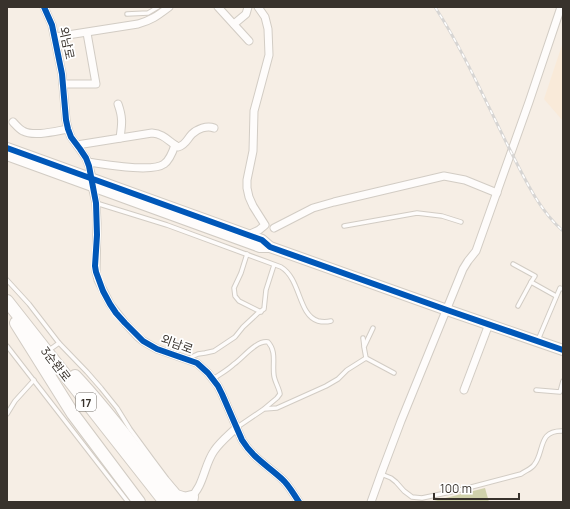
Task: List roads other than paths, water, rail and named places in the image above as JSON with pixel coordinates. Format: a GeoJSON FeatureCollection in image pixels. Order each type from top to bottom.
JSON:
{"type":"FeatureCollection","features":[{"type":"Feature","properties":{"kind":"highway","name":"3순환로"},"geometry":{"type":"LineString","coordinates":[[7,301],[18,321],[156,502]]}},
{"type":"Feature","properties":{"kind":"highway","name":"3순환로"},"geometry":{"type":"LineString","coordinates":[[7,312],[18,321],[170,500]]}},
{"type":"Feature","properties":{"kind":"highway"},"geometry":{"type":"LineString","coordinates":[[18,321],[73,414],[139,502]]}},
{"type":"Feature","properties":{"kind":"highway"},"geometry":{"type":"LineString","coordinates":[[170,500],[174,498],[191,501]]}},
{"type":"Feature","properties":{"kind":"street","name":"외남로"},"geometry":{"type":"LineString","coordinates":[[44,7],[52,25],[55,37],[62,74],[68,129],[71,137],[78,145],[88,162],[91,174]]}},
{"type":"Feature","properties":{"kind":"street"},"geometry":{"type":"LineString","coordinates":[[55,37],[138,24],[155,18],[169,7]]}},
{"type":"Feature","properties":{"kind":"street"},"geometry":{"type":"LineString","coordinates":[[218,7],[249,40]]}},
{"type":"Feature","properties":{"kind":"street"},"geometry":{"type":"LineString","coordinates":[[234,24],[246,14],[248,7]]}},
{"type":"Feature","properties":{"kind":"street"},"geometry":{"type":"LineString","coordinates":[[248,235],[259,230],[265,225],[253,206],[247,188],[247,180],[253,151],[254,111],[269,55],[268,29],[265,17],[258,7]]}},
{"type":"Feature","properties":{"kind":"street"},"geometry":{"type":"LineString","coordinates":[[371,502],[463,269],[476,251],[532,95],[561,7]]}},
{"type":"Feature","properties":{"kind":"street"},"geometry":{"type":"LineString","coordinates":[[63,84],[96,84],[87,32]]}},
{"type":"Feature","properties":{"kind":"street"},"geometry":{"type":"LineString","coordinates":[[118,104],[122,124],[120,138]]}},
{"type":"Feature","properties":{"kind":"street"},"geometry":{"type":"LineString","coordinates":[[13,122],[23,131],[30,133],[44,133],[68,129]]}},
{"type":"Feature","properties":{"kind":"street"},"geometry":{"type":"LineString","coordinates":[[78,145],[152,133],[166,137],[178,147],[184,145],[198,130],[209,126],[214,128]]}},
{"type":"Feature","properties":{"kind":"street"},"geometry":{"type":"LineString","coordinates":[[88,162],[121,167],[143,168],[157,166],[165,164],[175,145]]}},
{"type":"Feature","properties":{"kind":"street"},"geometry":{"type":"LineString","coordinates":[[7,148],[177,213],[260,247],[270,247],[563,350]]}},
{"type":"Feature","properties":{"kind":"street"},"geometry":{"type":"LineString","coordinates":[[7,155],[177,213],[248,235],[262,240],[270,247]]}},
{"type":"Feature","properties":{"kind":"street"},"geometry":{"type":"LineString","coordinates":[[274,228],[313,208],[444,176],[465,180],[497,193]]}},
{"type":"Feature","properties":{"kind":"street","name":"외남로"},"geometry":{"type":"LineString","coordinates":[[93,190],[96,203],[97,235],[95,266],[98,280],[110,304],[125,323],[143,341],[157,349],[197,363],[208,373],[222,394],[236,428],[250,452],[283,480],[299,502]]}},
{"type":"Feature","properties":{"kind":"street"},"geometry":{"type":"LineString","coordinates":[[464,390],[489,324]]}},
{"type":"Feature","properties":{"kind":"street"},"geometry":{"type":"LineString","coordinates":[[191,501],[214,451],[236,428]]}},
{"type":"Feature","properties":{"kind":"lane"},"geometry":{"type":"LineString","coordinates":[[127,14],[148,13],[158,7]]}},
{"type":"Feature","properties":{"kind":"lane"},"geometry":{"type":"LineString","coordinates":[[96,203],[173,227],[274,264],[286,270],[293,279],[308,314],[315,320],[331,322]]}},
{"type":"Feature","properties":{"kind":"lane"},"geometry":{"type":"LineString","coordinates":[[173,227],[177,213]]}},
{"type":"Feature","properties":{"kind":"lane"},"geometry":{"type":"LineString","coordinates":[[344,226],[417,213],[442,216],[461,222]]}},
{"type":"Feature","properties":{"kind":"lane"},"geometry":{"type":"LineString","coordinates":[[247,254],[234,288],[235,296],[238,301],[261,312]]}},
{"type":"Feature","properties":{"kind":"lane"},"geometry":{"type":"LineString","coordinates":[[187,359],[198,354],[214,351],[235,337],[243,326],[264,309],[266,290],[274,264]]}},
{"type":"Feature","properties":{"kind":"lane"},"geometry":{"type":"LineString","coordinates":[[513,264],[535,276],[518,306]]}},
{"type":"Feature","properties":{"kind":"lane"},"geometry":{"type":"LineString","coordinates":[[7,280],[29,304],[59,343],[101,388],[152,459],[178,492],[191,501]]}},
{"type":"Feature","properties":{"kind":"lane"},"geometry":{"type":"LineString","coordinates":[[532,282],[556,296]]}},
{"type":"Feature","properties":{"kind":"lane"},"geometry":{"type":"LineString","coordinates":[[538,341],[556,296],[560,288],[563,289]]}},
{"type":"Feature","properties":{"kind":"lane"},"geometry":{"type":"LineString","coordinates":[[364,347],[373,328]]}},
{"type":"Feature","properties":{"kind":"lane"},"geometry":{"type":"LineString","coordinates":[[363,338],[366,358]]}},
{"type":"Feature","properties":{"kind":"lane"},"geometry":{"type":"LineString","coordinates":[[213,379],[235,364],[249,351],[262,342],[268,342],[274,355],[275,382],[280,394],[264,409],[236,428]]}},
{"type":"Feature","properties":{"kind":"lane"},"geometry":{"type":"LineString","coordinates":[[52,348],[59,343]]}},
{"type":"Feature","properties":{"kind":"lane"},"geometry":{"type":"LineString","coordinates":[[7,346],[128,502]]}},
{"type":"Feature","properties":{"kind":"lane"},"geometry":{"type":"LineString","coordinates":[[366,358],[394,372]]}},
{"type":"Feature","properties":{"kind":"lane"},"geometry":{"type":"LineString","coordinates":[[264,409],[276,408],[309,392],[326,386],[366,358]]}},
{"type":"Feature","properties":{"kind":"lane"},"geometry":{"type":"LineString","coordinates":[[25,369],[30,365]]}},
{"type":"Feature","properties":{"kind":"lane"},"geometry":{"type":"LineString","coordinates":[[7,414],[15,401],[34,380]]}},
{"type":"Feature","properties":{"kind":"lane"},"geometry":{"type":"LineString","coordinates":[[536,390],[560,392],[563,381]]}},
{"type":"Feature","properties":{"kind":"lane"},"geometry":{"type":"LineString","coordinates":[[381,474],[391,478],[412,497],[422,498],[460,490],[521,474],[530,469],[535,464],[542,443],[547,435],[556,431],[563,431]]}},
{"type":"Feature","properties":{"kind":"railway"},"geometry":{"type":"LineString","coordinates":[[435,7],[464,57],[531,190],[538,202],[563,231]]}}]}
